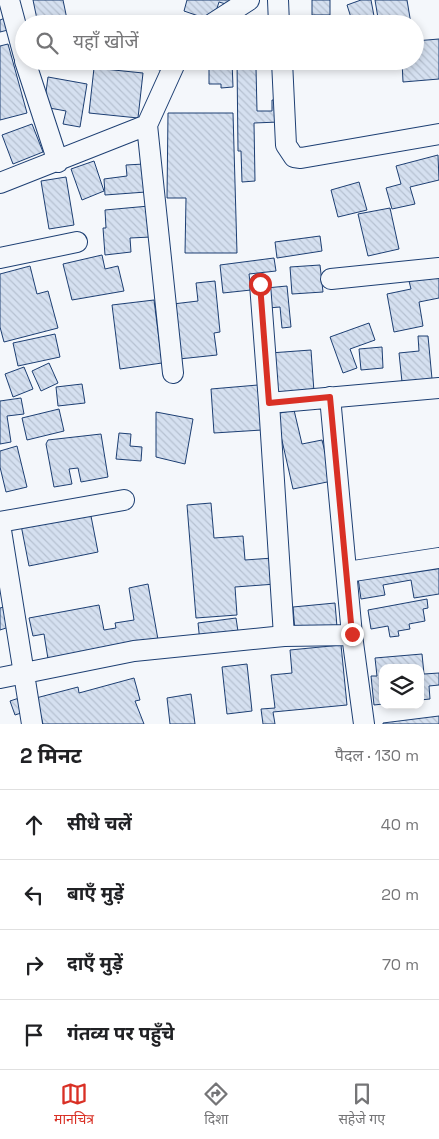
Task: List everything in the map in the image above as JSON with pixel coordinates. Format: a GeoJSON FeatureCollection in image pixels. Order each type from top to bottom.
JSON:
{"type":"FeatureCollection","features":[{"type":"Feature","properties":{"kind":"street"},"geometry":{"type":"LineString","coordinates":[[9,0],[15,22]]}},
{"type":"Feature","properties":{"kind":"street"},"geometry":{"type":"LineString","coordinates":[[226,15],[249,0]]}},
{"type":"Feature","properties":{"kind":"street"},"geometry":{"type":"LineString","coordinates":[[278,0],[279,15]]}},
{"type":"Feature","properties":{"kind":"street"},"geometry":{"type":"LineString","coordinates":[[28,70],[58,162]]}},
{"type":"Feature","properties":{"kind":"street"},"geometry":{"type":"LineString","coordinates":[[172,70],[147,125],[172,373]]}},
{"type":"Feature","properties":{"kind":"street"},"geometry":{"type":"LineString","coordinates":[[282,70],[286,145],[294,157],[301,158],[439,134]]}},
{"type":"Feature","properties":{"kind":"street"},"geometry":{"type":"LineString","coordinates":[[0,183],[58,162],[147,125]]}},
{"type":"Feature","properties":{"kind":"street"},"geometry":{"type":"LineString","coordinates":[[0,258],[77,242]]}},
{"type":"Feature","properties":{"kind":"street"},"geometry":{"type":"LineString","coordinates":[[331,279],[439,268]]}},
{"type":"Feature","properties":{"kind":"street"},"geometry":{"type":"LineString","coordinates":[[260,284],[284,636]]}},
{"type":"Feature","properties":{"kind":"street"},"geometry":{"type":"LineString","coordinates":[[269,403],[439,388]]}},
{"type":"Feature","properties":{"kind":"street"},"geometry":{"type":"LineString","coordinates":[[330,397],[352,634],[364,724]]}},
{"type":"Feature","properties":{"kind":"street"},"geometry":{"type":"LineString","coordinates":[[32,724],[0,523],[124,500]]}},
{"type":"Feature","properties":{"kind":"street"},"geometry":{"type":"LineString","coordinates":[[347,572],[439,558]]}},
{"type":"Feature","properties":{"kind":"street"},"geometry":{"type":"LineString","coordinates":[[0,678],[134,651],[284,636],[352,634]]}},
{"type":"Feature","properties":{"kind":"building"},"geometry":{"type":"Polygon","coordinates":[[[33,0],[63,0],[66,15],[36,15],[33,0]]]}},
{"type":"Feature","properties":{"kind":"building"},"geometry":{"type":"Polygon","coordinates":[[[187,0],[230,0],[229,5],[219,2],[215,15],[196,15],[184,11],[187,0]]]}},
{"type":"Feature","properties":{"kind":"building"},"geometry":{"type":"Polygon","coordinates":[[[312,0],[330,0],[330,15],[312,15],[312,0]]]}},
{"type":"Feature","properties":{"kind":"building"},"geometry":{"type":"Polygon","coordinates":[[[361,0],[371,0],[374,15],[350,15],[347,5],[361,0]]]}},
{"type":"Feature","properties":{"kind":"building"},"geometry":{"type":"Polygon","coordinates":[[[375,0],[407,0],[410,15],[378,15],[375,0]]]}},
{"type":"Feature","properties":{"kind":"building"},"geometry":{"type":"Polygon","coordinates":[[[5,18],[8,30],[0,32],[0,20],[5,18]]]}},
{"type":"Feature","properties":{"kind":"building"},"geometry":{"type":"Polygon","coordinates":[[[439,39],[439,79],[403,82],[402,70],[424,70],[424,40],[439,39]]]}},
{"type":"Feature","properties":{"kind":"building"},"geometry":{"type":"Polygon","coordinates":[[[8,44],[27,113],[0,120],[0,46],[8,44]]]}},
{"type":"Feature","properties":{"kind":"building"},"geometry":{"type":"Polygon","coordinates":[[[94,70],[143,73],[138,118],[89,113],[94,70]]]}},
{"type":"Feature","properties":{"kind":"building"},"geometry":{"type":"Polygon","coordinates":[[[209,70],[232,70],[233,87],[221,88],[221,84],[209,84],[209,70]]]}},
{"type":"Feature","properties":{"kind":"building"},"geometry":{"type":"Polygon","coordinates":[[[237,70],[256,70],[257,111],[272,111],[272,100],[279,100],[279,122],[254,123],[255,181],[242,182],[241,151],[238,151],[237,70]]]}},
{"type":"Feature","properties":{"kind":"building"},"geometry":{"type":"Polygon","coordinates":[[[48,77],[87,84],[80,127],[63,124],[66,111],[44,107],[48,77]]]}},
{"type":"Feature","properties":{"kind":"building"},"geometry":{"type":"Polygon","coordinates":[[[168,113],[233,113],[237,253],[185,253],[186,198],[167,198],[168,113]]]}},
{"type":"Feature","properties":{"kind":"building"},"geometry":{"type":"Polygon","coordinates":[[[32,124],[43,152],[13,164],[2,135],[32,124]]]}},
{"type":"Feature","properties":{"kind":"building"},"geometry":{"type":"Polygon","coordinates":[[[438,155],[439,180],[410,187],[415,204],[392,209],[386,188],[401,184],[396,166],[438,155]]]}},
{"type":"Feature","properties":{"kind":"building"},"geometry":{"type":"Polygon","coordinates":[[[94,161],[104,191],[82,200],[71,169],[94,161]]]}},
{"type":"Feature","properties":{"kind":"building"},"geometry":{"type":"Polygon","coordinates":[[[144,164],[146,192],[105,195],[104,179],[127,176],[126,165],[144,164]]]}},
{"type":"Feature","properties":{"kind":"building"},"geometry":{"type":"Polygon","coordinates":[[[66,177],[74,225],[49,229],[41,181],[66,177]]]}},
{"type":"Feature","properties":{"kind":"building"},"geometry":{"type":"Polygon","coordinates":[[[359,182],[367,210],[338,217],[331,190],[359,182]]]}},
{"type":"Feature","properties":{"kind":"building"},"geometry":{"type":"Polygon","coordinates":[[[149,206],[151,237],[130,238],[131,252],[105,255],[103,228],[106,228],[105,210],[149,206]]]}},
{"type":"Feature","properties":{"kind":"building"},"geometry":{"type":"Polygon","coordinates":[[[390,208],[399,249],[368,256],[358,214],[390,208]]]}},
{"type":"Feature","properties":{"kind":"building"},"geometry":{"type":"Polygon","coordinates":[[[320,236],[322,251],[277,258],[275,242],[320,236]]]}},
{"type":"Feature","properties":{"kind":"building"},"geometry":{"type":"Polygon","coordinates":[[[102,255],[105,269],[118,266],[124,291],[72,300],[63,264],[102,255]]]}},
{"type":"Feature","properties":{"kind":"building"},"geometry":{"type":"Polygon","coordinates":[[[274,258],[276,271],[249,274],[251,290],[223,293],[220,265],[274,258]]]}},
{"type":"Feature","properties":{"kind":"building"},"geometry":{"type":"Polygon","coordinates":[[[320,265],[323,292],[292,294],[290,267],[320,265]]]}},
{"type":"Feature","properties":{"kind":"building"},"geometry":{"type":"Polygon","coordinates":[[[30,266],[37,294],[48,291],[58,328],[4,342],[0,327],[0,274],[30,266]]]}},
{"type":"Feature","properties":{"kind":"building"},"geometry":{"type":"Polygon","coordinates":[[[439,272],[439,298],[419,302],[423,326],[394,332],[387,294],[411,289],[408,277],[439,272]]]}},
{"type":"Feature","properties":{"kind":"building"},"geometry":{"type":"Polygon","coordinates":[[[215,281],[220,332],[214,333],[217,355],[179,359],[173,304],[198,301],[196,283],[215,281]]]}},
{"type":"Feature","properties":{"kind":"building"},"geometry":{"type":"Polygon","coordinates":[[[287,286],[291,327],[282,328],[280,307],[268,308],[266,288],[287,286]]]}},
{"type":"Feature","properties":{"kind":"building"},"geometry":{"type":"Polygon","coordinates":[[[154,300],[162,363],[120,369],[112,305],[154,300]]]}},
{"type":"Feature","properties":{"kind":"building"},"geometry":{"type":"Polygon","coordinates":[[[369,323],[375,340],[350,349],[357,368],[343,373],[330,337],[369,323]]]}},
{"type":"Feature","properties":{"kind":"building"},"geometry":{"type":"Polygon","coordinates":[[[55,334],[60,357],[18,366],[13,343],[55,334]]]}},
{"type":"Feature","properties":{"kind":"building"},"geometry":{"type":"Polygon","coordinates":[[[418,336],[428,336],[432,379],[402,382],[399,353],[419,351],[418,336]]]}},
{"type":"Feature","properties":{"kind":"building"},"geometry":{"type":"Polygon","coordinates":[[[382,347],[383,368],[361,370],[359,349],[382,347]]]}},
{"type":"Feature","properties":{"kind":"building"},"geometry":{"type":"Polygon","coordinates":[[[311,350],[314,392],[273,395],[270,353],[311,350]]]}},
{"type":"Feature","properties":{"kind":"building"},"geometry":{"type":"Polygon","coordinates":[[[49,363],[58,383],[41,391],[32,371],[49,363]]]}},
{"type":"Feature","properties":{"kind":"building"},"geometry":{"type":"Polygon","coordinates":[[[24,367],[33,389],[13,397],[5,374],[24,367]]]}},
{"type":"Feature","properties":{"kind":"building"},"geometry":{"type":"Polygon","coordinates":[[[82,384],[85,403],[58,406],[56,387],[82,384]]]}},
{"type":"Feature","properties":{"kind":"building"},"geometry":{"type":"Polygon","coordinates":[[[258,385],[262,430],[214,433],[211,389],[258,385]]]}},
{"type":"Feature","properties":{"kind":"building"},"geometry":{"type":"Polygon","coordinates":[[[21,398],[24,414],[7,416],[11,442],[0,444],[0,401],[21,398]]]}},
{"type":"Feature","properties":{"kind":"building"},"geometry":{"type":"Polygon","coordinates":[[[59,409],[64,431],[27,440],[22,418],[59,409]]]}},
{"type":"Feature","properties":{"kind":"building"},"geometry":{"type":"Polygon","coordinates":[[[294,410],[302,444],[322,440],[332,481],[293,489],[276,414],[294,410]]]}},
{"type":"Feature","properties":{"kind":"building"},"geometry":{"type":"Polygon","coordinates":[[[156,412],[193,419],[185,464],[156,457],[156,412]]]}},
{"type":"Feature","properties":{"kind":"building"},"geometry":{"type":"Polygon","coordinates":[[[119,433],[131,434],[130,446],[142,447],[141,461],[116,459],[119,433]]]}},
{"type":"Feature","properties":{"kind":"building"},"geometry":{"type":"Polygon","coordinates":[[[101,434],[108,477],[81,482],[78,468],[69,469],[72,484],[54,487],[46,444],[48,440],[101,434]]]}},
{"type":"Feature","properties":{"kind":"building"},"geometry":{"type":"Polygon","coordinates":[[[17,446],[27,487],[6,492],[0,467],[0,451],[17,446]]]}},
{"type":"Feature","properties":{"kind":"building"},"geometry":{"type":"Polygon","coordinates":[[[211,503],[214,538],[243,536],[245,560],[273,558],[276,584],[235,587],[237,615],[196,618],[187,505],[211,503]]]}},
{"type":"Feature","properties":{"kind":"building"},"geometry":{"type":"Polygon","coordinates":[[[90,511],[98,552],[29,566],[21,525],[90,511]]]}},
{"type":"Feature","properties":{"kind":"building"},"geometry":{"type":"Polygon","coordinates":[[[439,565],[439,594],[414,598],[411,580],[383,585],[385,595],[361,599],[358,578],[439,565]]]}},
{"type":"Feature","properties":{"kind":"building"},"geometry":{"type":"Polygon","coordinates":[[[148,584],[159,645],[49,665],[44,634],[33,636],[29,618],[99,605],[104,630],[116,628],[115,623],[134,620],[129,588],[148,584]]]}},
{"type":"Feature","properties":{"kind":"building"},"geometry":{"type":"Polygon","coordinates":[[[427,599],[428,608],[423,609],[425,621],[409,624],[410,629],[398,631],[399,636],[390,637],[388,626],[371,629],[368,610],[427,599]]]}},
{"type":"Feature","properties":{"kind":"building"},"geometry":{"type":"Polygon","coordinates":[[[335,603],[337,627],[295,631],[293,607],[335,603]]]}},
{"type":"Feature","properties":{"kind":"building"},"geometry":{"type":"Polygon","coordinates":[[[7,606],[12,626],[0,630],[0,608],[7,606]]]}},
{"type":"Feature","properties":{"kind":"building"},"geometry":{"type":"Polygon","coordinates":[[[236,618],[239,638],[200,642],[198,623],[236,618]]]}},
{"type":"Feature","properties":{"kind":"building"},"geometry":{"type":"Polygon","coordinates":[[[341,645],[347,705],[273,712],[275,724],[263,724],[261,709],[275,708],[271,675],[292,673],[290,650],[341,645]]]}},
{"type":"Feature","properties":{"kind":"building"},"geometry":{"type":"Polygon","coordinates":[[[422,654],[423,664],[379,664],[379,704],[374,705],[371,676],[377,676],[375,658],[422,654]]]}},
{"type":"Feature","properties":{"kind":"building"},"geometry":{"type":"Polygon","coordinates":[[[247,664],[252,711],[227,714],[222,667],[247,664]]]}},
{"type":"Feature","properties":{"kind":"building"},"geometry":{"type":"Polygon","coordinates":[[[439,673],[439,685],[429,686],[430,699],[424,700],[424,674],[439,673]]]}},
{"type":"Feature","properties":{"kind":"building"},"geometry":{"type":"Polygon","coordinates":[[[134,678],[140,700],[135,701],[144,724],[43,724],[36,698],[78,687],[79,693],[134,678]]]}},
{"type":"Feature","properties":{"kind":"building"},"geometry":{"type":"Polygon","coordinates":[[[191,694],[195,724],[170,724],[167,698],[191,694]]]}},
{"type":"Feature","properties":{"kind":"building"},"geometry":{"type":"Polygon","coordinates":[[[22,697],[27,711],[15,715],[10,701],[22,697]]]}},
{"type":"Feature","properties":{"kind":"building"},"geometry":{"type":"Polygon","coordinates":[[[439,716],[439,724],[383,724],[383,723],[439,716]]]}},
{"type":"Feature","properties":{"kind":"route"},"geometry":{"type":"LineString","coordinates":[[260,284],[269,403],[330,397],[352,634]]}}]}
